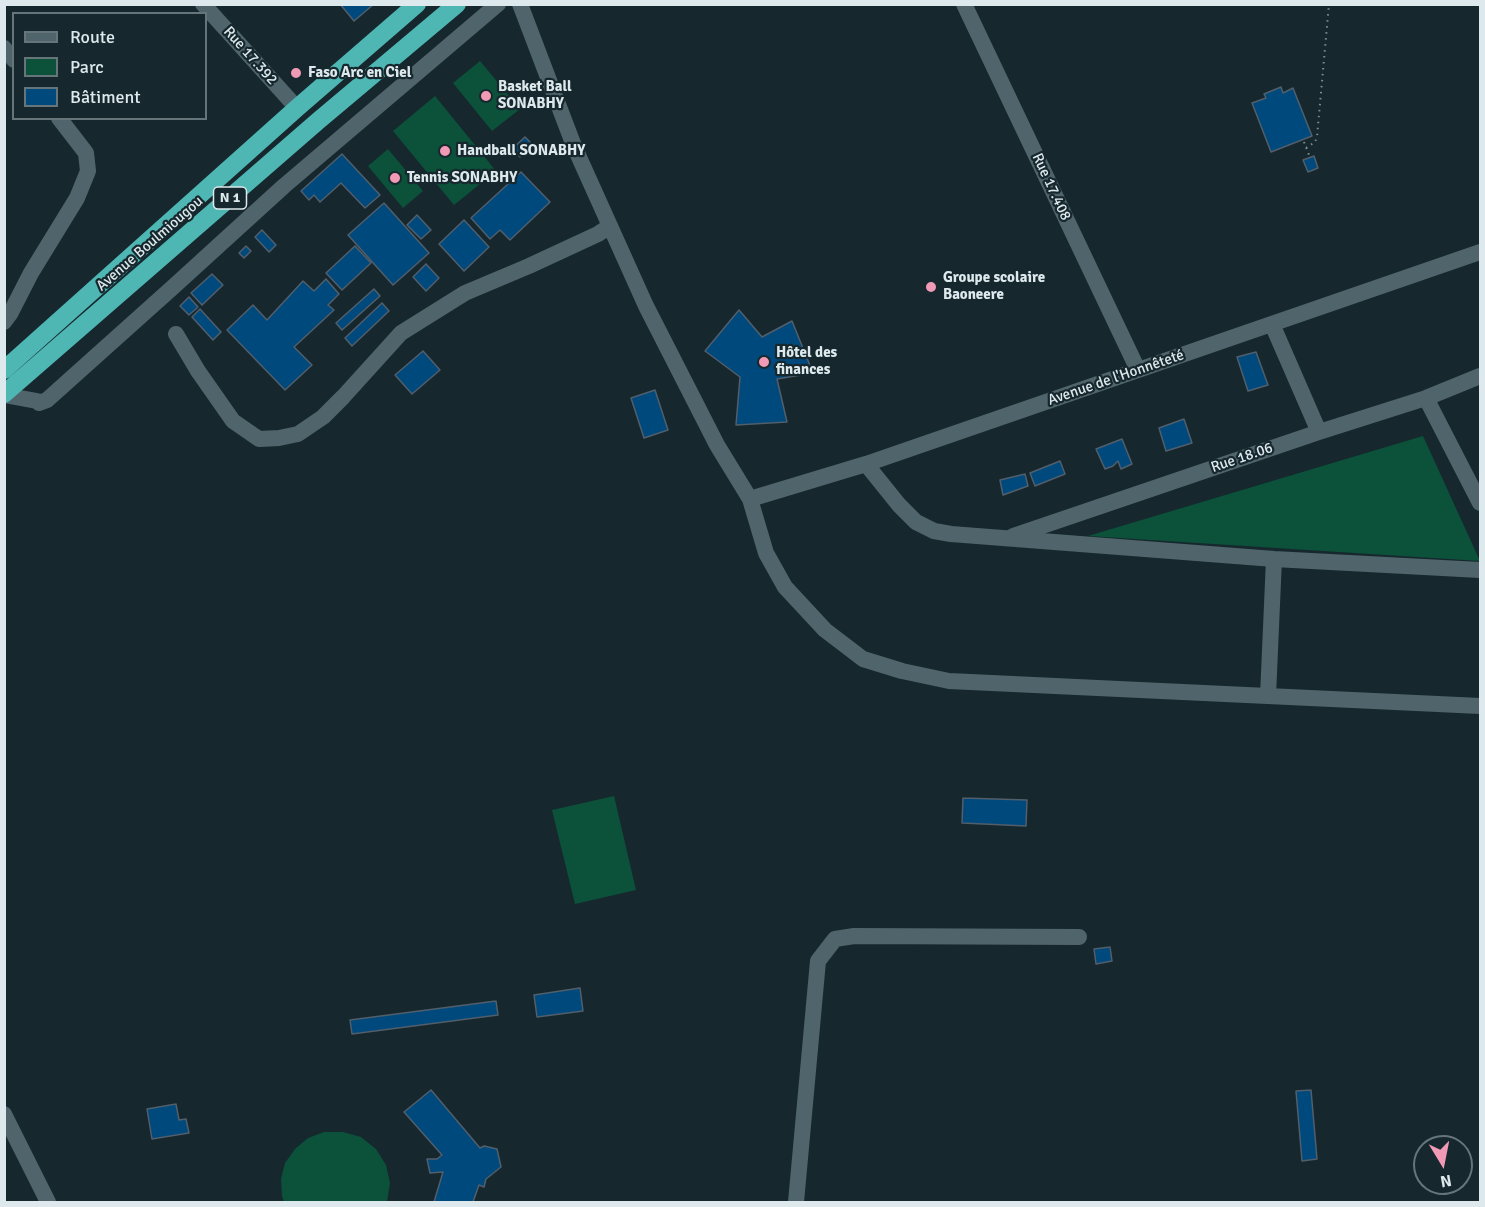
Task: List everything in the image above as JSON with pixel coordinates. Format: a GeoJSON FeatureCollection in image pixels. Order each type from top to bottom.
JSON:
{"type":"FeatureCollection","features":[{"type":"Feature","properties":{"kind":"highway","name":"Avenue Boulmiougou"},"geometry":{"type":"LineString","coordinates":[[5,368],[417,4]]}},
{"type":"Feature","properties":{"kind":"highway","name":"Avenue Boulmiougou"},"geometry":{"type":"LineString","coordinates":[[4,395],[318,121],[457,4]]}},
{"type":"Feature","properties":{"kind":"street","name":"Rue 17.392"},"geometry":{"type":"LineString","coordinates":[[203,4],[297,108]]}},
{"type":"Feature","properties":{"kind":"street"},"geometry":{"type":"LineString","coordinates":[[4,395],[39,403],[47,400],[284,186],[498,4]]}},
{"type":"Feature","properties":{"kind":"street"},"geometry":{"type":"LineString","coordinates":[[520,4],[574,146],[646,306],[712,435],[750,500],[766,553],[785,587],[825,630],[863,659],[902,671],[949,681],[1480,706]]}},
{"type":"Feature","properties":{"kind":"street","name":"Rue 17.408"},"geometry":{"type":"LineString","coordinates":[[964,4],[1138,370]]}},
{"type":"Feature","properties":{"kind":"street"},"geometry":{"type":"LineString","coordinates":[[4,322],[77,198],[88,171],[86,153],[61,120]]}},
{"type":"Feature","properties":{"kind":"street"},"geometry":{"type":"LineString","coordinates":[[176,334],[198,371],[233,421],[259,439],[298,434],[323,417],[401,333],[465,293],[598,234],[610,226]]}},
{"type":"Feature","properties":{"kind":"street","name":"Avenue de l'Honnêteté"},"geometry":{"type":"LineString","coordinates":[[750,500],[866,464],[1480,252]]}},
{"type":"Feature","properties":{"kind":"street"},"geometry":{"type":"LineString","coordinates":[[1272,324],[1319,432]]}},
{"type":"Feature","properties":{"kind":"street","name":"Rue 18.06"},"geometry":{"type":"LineString","coordinates":[[1004,539],[1426,398],[1480,376]]}},
{"type":"Feature","properties":{"kind":"street"},"geometry":{"type":"LineString","coordinates":[[1426,398],[1480,503]]}},
{"type":"Feature","properties":{"kind":"street"},"geometry":{"type":"LineString","coordinates":[[866,464],[916,522],[934,531],[951,534],[1274,559],[1480,570]]}},
{"type":"Feature","properties":{"kind":"street"},"geometry":{"type":"LineString","coordinates":[[1268,696],[1274,559]]}},
{"type":"Feature","properties":{"kind":"street"},"geometry":{"type":"LineString","coordinates":[[796,1203],[818,962],[835,939],[854,936],[1079,937]]}},
{"type":"Feature","properties":{"kind":"street"},"geometry":{"type":"LineString","coordinates":[[4,1114],[48,1203]]}},
{"type":"Feature","properties":{"kind":"path"},"geometry":{"type":"LineString","coordinates":[[1306,148],[1315,142],[1317,137],[1329,4]]}},
{"type":"Feature","properties":{"kind":"path"},"geometry":{"type":"LineString","coordinates":[[1304,142],[1309,155]]}},
{"type":"Feature","properties":{"kind":"green space","name":"Basket Ball SONABHY"},"geometry":{"type":"Polygon","coordinates":[[[480,61],[520,109],[492,131],[453,83],[480,61]]]}},
{"type":"Feature","properties":{"kind":"green space","name":"Handball SONABHY"},"geometry":{"type":"Polygon","coordinates":[[[435,96],[496,171],[454,205],[393,131],[435,96]]]}},
{"type":"Feature","properties":{"kind":"green space","name":"Tennis SONABHY"},"geometry":{"type":"Polygon","coordinates":[[[388,149],[423,191],[403,208],[368,166],[388,149]]]}},
{"type":"Feature","properties":{"kind":"green space"},"geometry":{"type":"Polygon","coordinates":[[[1423,436],[1480,561],[1088,536],[1423,436]]]}},
{"type":"Feature","properties":{"kind":"green space"},"geometry":{"type":"Polygon","coordinates":[[[614,796],[636,890],[575,904],[552,810],[614,796]]]}},
{"type":"Feature","properties":{"kind":"green space"},"geometry":{"type":"Polygon","coordinates":[[[324,1132],[343,1132],[361,1137],[376,1149],[386,1165],[390,1183],[387,1202],[284,1202],[281,1179],[285,1163],[295,1149],[308,1138],[324,1132]]]}},
{"type":"Feature","properties":{"kind":"building"},"geometry":{"type":"Polygon","coordinates":[[[340,4],[374,4],[354,21],[340,4]]]}},
{"type":"Feature","properties":{"kind":"building"},"geometry":{"type":"Polygon","coordinates":[[[1281,87],[1283,93],[1293,88],[1312,136],[1271,152],[1252,103],[1266,98],[1264,94],[1281,87]]]}},
{"type":"Feature","properties":{"kind":"building"},"geometry":{"type":"Polygon","coordinates":[[[525,137],[533,145],[520,157],[512,149],[525,137]]]}},
{"type":"Feature","properties":{"kind":"building"},"geometry":{"type":"Polygon","coordinates":[[[342,154],[380,195],[365,208],[341,183],[320,202],[314,195],[309,200],[301,191],[342,154]]]}},
{"type":"Feature","properties":{"kind":"building"},"geometry":{"type":"Polygon","coordinates":[[[1314,156],[1318,168],[1308,172],[1303,160],[1314,156]]]}},
{"type":"Feature","properties":{"kind":"building"},"geometry":{"type":"Polygon","coordinates":[[[521,172],[550,202],[510,240],[500,230],[490,239],[471,218],[521,172]]]}},
{"type":"Feature","properties":{"kind":"building"},"geometry":{"type":"Polygon","coordinates":[[[384,203],[429,253],[393,285],[348,235],[384,203]]]}},
{"type":"Feature","properties":{"kind":"building"},"geometry":{"type":"Polygon","coordinates":[[[417,215],[431,230],[421,239],[407,225],[417,215]]]}},
{"type":"Feature","properties":{"kind":"building"},"geometry":{"type":"Polygon","coordinates":[[[464,220],[489,247],[464,271],[439,244],[464,220]]]}},
{"type":"Feature","properties":{"kind":"building"},"geometry":{"type":"Polygon","coordinates":[[[262,230],[276,245],[269,252],[255,237],[262,230]]]}},
{"type":"Feature","properties":{"kind":"building"},"geometry":{"type":"Polygon","coordinates":[[[246,246],[251,251],[244,258],[239,253],[246,246]]]}},
{"type":"Feature","properties":{"kind":"building"},"geometry":{"type":"Polygon","coordinates":[[[355,246],[371,263],[342,290],[326,273],[355,246]]]}},
{"type":"Feature","properties":{"kind":"building"},"geometry":{"type":"Polygon","coordinates":[[[426,264],[439,278],[426,291],[413,277],[426,264]]]}},
{"type":"Feature","properties":{"kind":"building"},"geometry":{"type":"Polygon","coordinates":[[[212,274],[223,285],[202,305],[191,293],[212,274]]]}},
{"type":"Feature","properties":{"kind":"building"},"geometry":{"type":"Polygon","coordinates":[[[326,279],[339,294],[328,305],[334,310],[294,347],[312,365],[285,390],[227,330],[253,305],[267,320],[303,281],[314,291],[326,279]]]}},
{"type":"Feature","properties":{"kind":"building"},"geometry":{"type":"Polygon","coordinates":[[[374,289],[380,296],[342,330],[336,323],[374,289]]]}},
{"type":"Feature","properties":{"kind":"building"},"geometry":{"type":"Polygon","coordinates":[[[189,297],[198,307],[189,315],[180,306],[189,297]]]}},
{"type":"Feature","properties":{"kind":"building"},"geometry":{"type":"Polygon","coordinates":[[[382,303],[389,311],[352,346],[345,338],[382,303]]]}},
{"type":"Feature","properties":{"kind":"building"},"geometry":{"type":"Polygon","coordinates":[[[200,309],[221,332],[213,340],[192,317],[200,309]]]}},
{"type":"Feature","properties":{"kind":"building","name":"Hôtel des finances"},"geometry":{"type":"Polygon","coordinates":[[[739,310],[762,337],[792,321],[813,373],[777,379],[787,422],[736,425],[740,377],[705,351],[739,310]]]}},
{"type":"Feature","properties":{"kind":"building"},"geometry":{"type":"Polygon","coordinates":[[[423,351],[440,370],[412,394],[395,375],[423,351]]]}},
{"type":"Feature","properties":{"kind":"building"},"geometry":{"type":"Polygon","coordinates":[[[1256,352],[1268,385],[1248,391],[1237,357],[1256,352]]]}},
{"type":"Feature","properties":{"kind":"building"},"geometry":{"type":"Polygon","coordinates":[[[655,390],[668,430],[644,438],[631,398],[655,390]]]}},
{"type":"Feature","properties":{"kind":"building"},"geometry":{"type":"Polygon","coordinates":[[[1184,419],[1192,443],[1166,451],[1159,428],[1184,419]]]}},
{"type":"Feature","properties":{"kind":"building"},"geometry":{"type":"Polygon","coordinates":[[[1122,439],[1132,464],[1121,469],[1118,461],[1105,469],[1096,449],[1122,439]]]}},
{"type":"Feature","properties":{"kind":"building"},"geometry":{"type":"Polygon","coordinates":[[[1060,461],[1065,474],[1035,486],[1030,473],[1060,461]]]}},
{"type":"Feature","properties":{"kind":"building"},"geometry":{"type":"Polygon","coordinates":[[[1025,474],[1028,486],[1003,495],[1000,480],[1025,474]]]}},
{"type":"Feature","properties":{"kind":"building"},"geometry":{"type":"Polygon","coordinates":[[[963,798],[1027,800],[1026,826],[962,823],[963,798]]]}},
{"type":"Feature","properties":{"kind":"building"},"geometry":{"type":"Polygon","coordinates":[[[1110,947],[1112,961],[1096,964],[1094,949],[1110,947]]]}},
{"type":"Feature","properties":{"kind":"building"},"geometry":{"type":"Polygon","coordinates":[[[580,988],[583,1011],[537,1017],[534,995],[580,988]]]}},
{"type":"Feature","properties":{"kind":"building"},"geometry":{"type":"Polygon","coordinates":[[[496,1001],[498,1015],[352,1034],[350,1020],[496,1001]]]}},
{"type":"Feature","properties":{"kind":"building"},"geometry":{"type":"Polygon","coordinates":[[[431,1090],[480,1148],[484,1146],[497,1149],[501,1167],[486,1179],[484,1187],[479,1185],[473,1202],[434,1202],[443,1172],[430,1173],[427,1159],[437,1159],[442,1155],[404,1112],[431,1090]]]}},
{"type":"Feature","properties":{"kind":"building"},"geometry":{"type":"Polygon","coordinates":[[[1311,1090],[1317,1159],[1302,1161],[1296,1091],[1311,1090]]]}},
{"type":"Feature","properties":{"kind":"building"},"geometry":{"type":"Polygon","coordinates":[[[176,1104],[179,1120],[186,1119],[189,1133],[152,1139],[147,1109],[176,1104]]]}},
{"type":"Feature","properties":{"kind":"place","name":"Faso Arc en Ciel"},"geometry":{"type":"Point","coordinates":[296,73]}},
{"type":"Feature","properties":{"kind":"place","name":"Basket Ball SONABHY"},"geometry":{"type":"Point","coordinates":[486,96]}},
{"type":"Feature","properties":{"kind":"place","name":"Handball SONABHY"},"geometry":{"type":"Point","coordinates":[445,151]}},
{"type":"Feature","properties":{"kind":"place","name":"Tennis SONABHY"},"geometry":{"type":"Point","coordinates":[395,178]}},
{"type":"Feature","properties":{"kind":"place","name":"Groupe scolaire Baoneere"},"geometry":{"type":"Point","coordinates":[931,287]}},
{"type":"Feature","properties":{"kind":"place","name":"Hôtel des finances"},"geometry":{"type":"Point","coordinates":[764,362]}}]}
